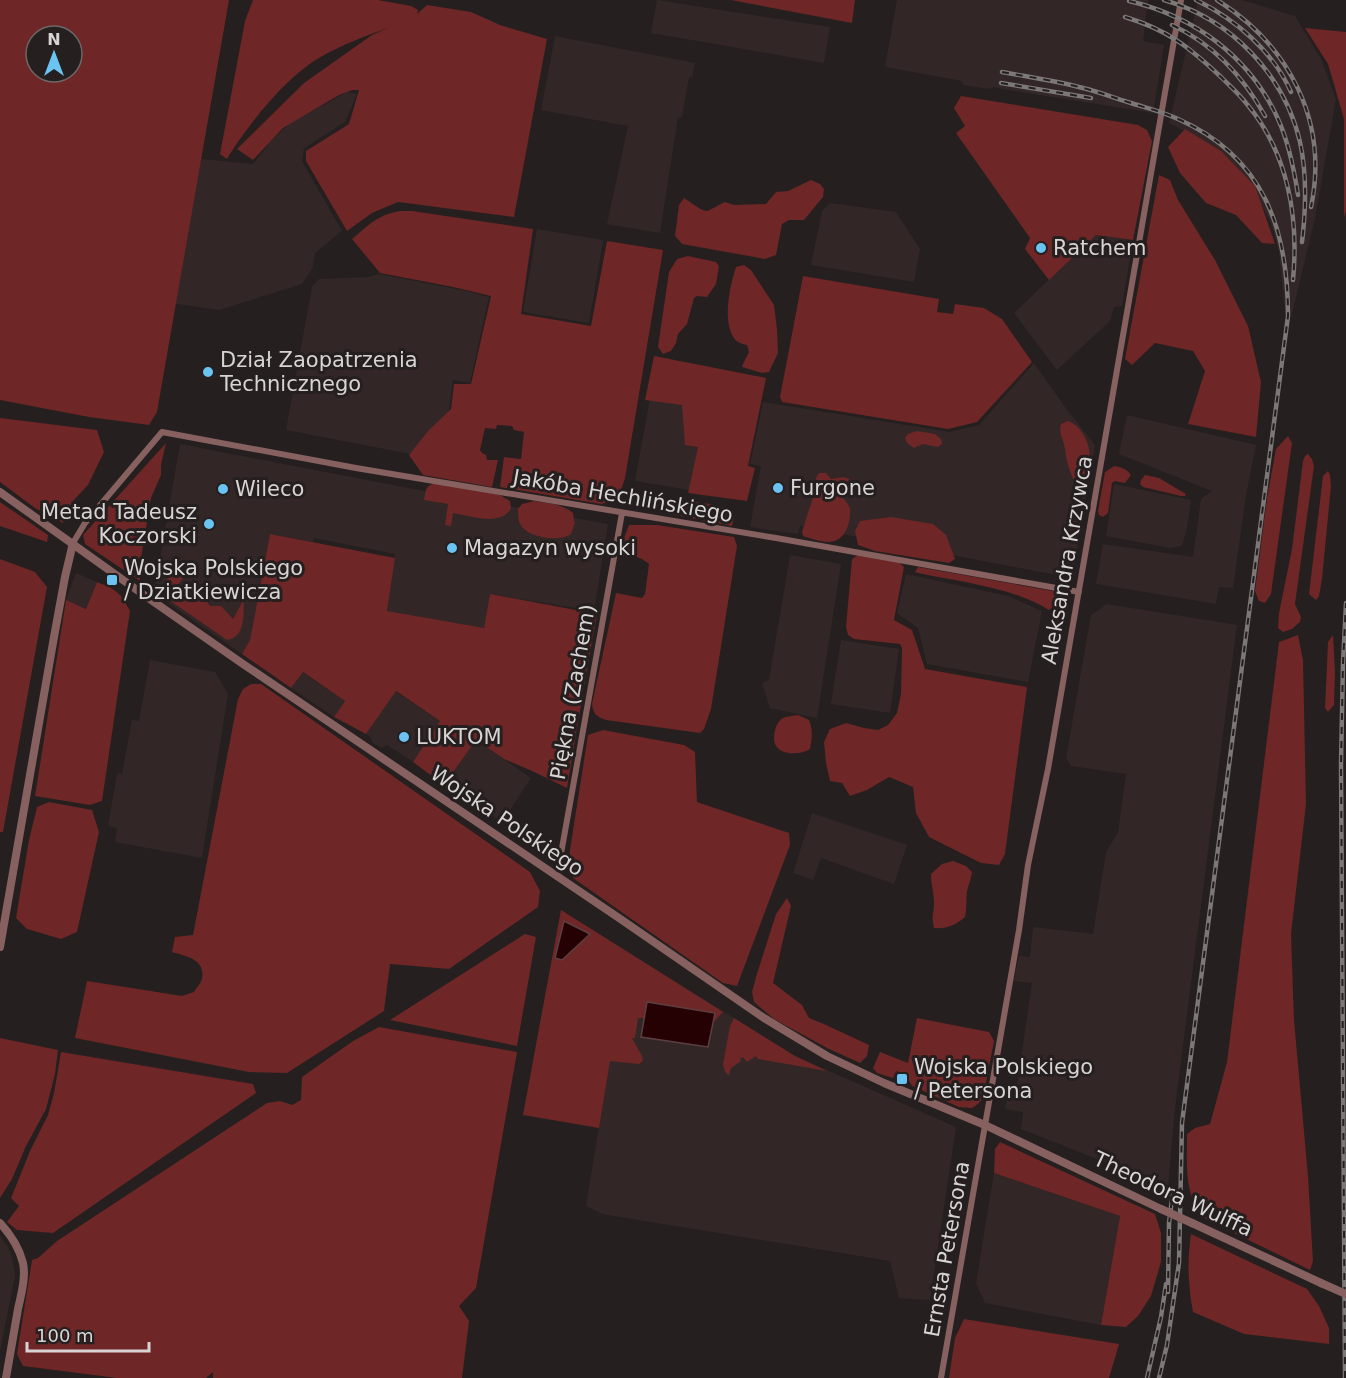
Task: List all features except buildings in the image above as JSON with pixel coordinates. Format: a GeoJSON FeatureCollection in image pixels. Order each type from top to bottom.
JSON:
{"type":"FeatureCollection","features":[{"type":"Feature","properties":{"kind":"street","name":"Aleksandra Krzywca"},"geometry":{"type":"LineString","coordinates":[[985,1125],[1028,865],[1079,592],[1181,0]]}},
{"type":"Feature","properties":{"kind":"street","name":"Jakóba Hechlińskiego"},"geometry":{"type":"LineString","coordinates":[[73,543],[85,523],[162,432],[356,468],[776,537],[1079,592]]}},
{"type":"Feature","properties":{"kind":"street","name":"Wojska Polskiego"},"geometry":{"type":"LineString","coordinates":[[0,492],[144,596],[764,1018],[827,1056],[891,1086],[985,1125]]}},
{"type":"Feature","properties":{"kind":"street","name":"Piękna (Zachem)"},"geometry":{"type":"LineString","coordinates":[[557,876],[622,513]]}},
{"type":"Feature","properties":{"kind":"street"},"geometry":{"type":"LineString","coordinates":[[0,947],[54,636],[73,543]]}},
{"type":"Feature","properties":{"kind":"street","name":"Theodora Wulffa"},"geometry":{"type":"LineString","coordinates":[[985,1125],[1346,1294]]}},
{"type":"Feature","properties":{"kind":"street","name":"Ernsta Petersona"},"geometry":{"type":"LineString","coordinates":[[941,1378],[985,1125]]}},
{"type":"Feature","properties":{"kind":"street"},"geometry":{"type":"LineString","coordinates":[[0,1223],[16,1244],[24,1271],[6,1378]]}},
{"type":"Feature","properties":{"kind":"shaded area"},"geometry":{"type":"Polygon","coordinates":[[[0,0],[229,0],[157,412],[149,425],[89,417],[0,400],[0,0]]]}},
{"type":"Feature","properties":{"kind":"shaded area"},"geometry":{"type":"Polygon","coordinates":[[[253,0],[378,0],[411,6],[418,10],[417,14],[427,5],[471,12],[500,25],[547,39],[514,217],[398,202],[372,213],[347,231],[306,161],[306,151],[349,124],[359,90],[339,95],[283,128],[253,160],[237,149],[304,83],[372,35],[390,27],[336,49],[306,67],[280,90],[245,132],[227,159],[220,154],[245,21],[253,0]]]}},
{"type":"Feature","properties":{"kind":"shaded area"},"geometry":{"type":"Polygon","coordinates":[[[657,0],[830,27],[824,63],[651,33],[657,0]]]}},
{"type":"Feature","properties":{"kind":"shaded area"},"geometry":{"type":"Polygon","coordinates":[[[731,0],[855,0],[852,23],[731,0]]]}},
{"type":"Feature","properties":{"kind":"shaded area"},"geometry":{"type":"Polygon","coordinates":[[[897,0],[1148,0],[1143,41],[1164,45],[1153,113],[994,87],[990,89],[963,85],[962,81],[885,67],[897,0]]]}},
{"type":"Feature","properties":{"kind":"shaded area"},"geometry":{"type":"Polygon","coordinates":[[[1198,0],[1242,0],[1295,16],[1321,59],[1336,99],[1315,218],[1292,314],[1285,312],[1279,252],[1271,223],[1252,187],[1200,139],[1169,123],[1198,0]]]}},
{"type":"Feature","properties":{"kind":"shaded area"},"geometry":{"type":"Polygon","coordinates":[[[1305,28],[1346,32],[1346,211],[1344,218],[1344,119],[1328,64],[1305,28]]]}},
{"type":"Feature","properties":{"kind":"shaded area"},"geometry":{"type":"Polygon","coordinates":[[[555,36],[695,63],[692,77],[689,77],[682,117],[678,117],[660,233],[607,224],[628,126],[541,110],[555,36]]]}},
{"type":"Feature","properties":{"kind":"shaded area"},"geometry":{"type":"Polygon","coordinates":[[[347,92],[357,94],[345,122],[304,148],[302,161],[342,231],[315,253],[313,267],[302,284],[219,310],[171,303],[201,159],[253,164],[271,141],[289,124],[347,92]]]}},
{"type":"Feature","properties":{"kind":"shaded area"},"geometry":{"type":"Polygon","coordinates":[[[961,96],[1138,125],[1147,130],[1152,141],[1133,240],[1096,235],[1049,280],[1025,249],[1030,238],[956,133],[965,126],[954,108],[961,96]]]}},
{"type":"Feature","properties":{"kind":"shaded area"},"geometry":{"type":"Polygon","coordinates":[[[1185,129],[1221,151],[1255,186],[1275,244],[1262,243],[1236,215],[1206,203],[1180,173],[1168,147],[1185,129]]]}},
{"type":"Feature","properties":{"kind":"shaded area"},"geometry":{"type":"Polygon","coordinates":[[[1159,175],[1170,180],[1178,200],[1215,260],[1248,326],[1261,382],[1256,437],[1188,424],[1205,371],[1193,351],[1155,343],[1132,365],[1125,359],[1159,175]]]}},
{"type":"Feature","properties":{"kind":"shaded area"},"geometry":{"type":"Polygon","coordinates":[[[811,180],[820,184],[824,189],[823,197],[804,220],[789,220],[782,224],[776,255],[765,259],[682,244],[675,236],[679,205],[684,198],[706,211],[725,202],[734,205],[766,204],[776,192],[788,191],[811,180]]]}},
{"type":"Feature","properties":{"kind":"shaded area"},"geometry":{"type":"Polygon","coordinates":[[[830,203],[896,212],[920,249],[914,282],[811,265],[822,211],[830,203]]]}},
{"type":"Feature","properties":{"kind":"shaded area"},"geometry":{"type":"Polygon","coordinates":[[[400,211],[533,229],[521,314],[591,326],[607,241],[663,250],[625,478],[615,498],[601,504],[500,487],[504,457],[521,459],[524,432],[514,430],[512,426],[497,425],[496,429],[485,428],[480,450],[486,455],[487,460],[498,460],[492,487],[423,475],[409,455],[428,431],[451,409],[454,384],[471,384],[491,296],[380,273],[352,239],[379,218],[400,211]]]}},
{"type":"Feature","properties":{"kind":"shaded area"},"geometry":{"type":"Polygon","coordinates":[[[537,229],[603,240],[589,323],[523,312],[537,229]]]}},
{"type":"Feature","properties":{"kind":"shaded area"},"geometry":{"type":"Polygon","coordinates":[[[1096,235],[1133,240],[1122,306],[1114,307],[1110,321],[1057,370],[1014,313],[1096,235]]]}},
{"type":"Feature","properties":{"kind":"shaded area"},"geometry":{"type":"Polygon","coordinates":[[[688,256],[716,262],[719,266],[716,284],[707,297],[694,298],[687,324],[678,334],[671,351],[663,354],[658,347],[669,272],[677,259],[688,256]]]}},
{"type":"Feature","properties":{"kind":"shaded area"},"geometry":{"type":"Polygon","coordinates":[[[744,265],[751,270],[774,305],[778,353],[769,372],[762,373],[742,367],[749,352],[747,345],[738,342],[729,327],[728,306],[731,284],[736,267],[744,265]]]}},
{"type":"Feature","properties":{"kind":"shaded area"},"geometry":{"type":"Polygon","coordinates":[[[379,274],[489,297],[470,383],[453,380],[442,460],[286,430],[312,287],[319,279],[368,277],[379,274]]]}},
{"type":"Feature","properties":{"kind":"shaded area"},"geometry":{"type":"Polygon","coordinates":[[[803,276],[939,299],[937,312],[953,314],[955,304],[984,308],[1002,319],[1032,362],[977,422],[948,429],[782,402],[780,397],[803,276]]]}},
{"type":"Feature","properties":{"kind":"shaded area"},"geometry":{"type":"Polygon","coordinates":[[[654,356],[766,378],[748,466],[755,468],[747,501],[688,493],[698,447],[685,445],[682,405],[645,400],[654,356]]]}},
{"type":"Feature","properties":{"kind":"shaded area"},"geometry":{"type":"Polygon","coordinates":[[[657,359],[738,498],[635,481],[657,359]]]}},
{"type":"Feature","properties":{"kind":"shaded area"},"geometry":{"type":"Polygon","coordinates":[[[1034,363],[1095,445],[1072,578],[800,526],[798,534],[750,527],[761,466],[750,464],[763,402],[950,432],[979,425],[1034,363]]]}},
{"type":"Feature","properties":{"kind":"shaded area"},"geometry":{"type":"Polygon","coordinates":[[[1127,415],[1256,445],[1246,495],[1233,588],[1219,587],[1216,604],[1096,584],[1103,544],[1193,557],[1201,499],[1212,491],[1119,454],[1127,415]]]}},
{"type":"Feature","properties":{"kind":"shaded area"},"geometry":{"type":"Polygon","coordinates":[[[0,418],[97,430],[104,452],[88,485],[73,501],[63,523],[35,508],[0,482],[0,418]]]}},
{"type":"Feature","properties":{"kind":"shaded area"},"geometry":{"type":"Polygon","coordinates":[[[1068,421],[1081,431],[1089,448],[1089,467],[1079,481],[1073,479],[1061,434],[1061,424],[1068,421]]]}},
{"type":"Feature","properties":{"kind":"shaded area"},"geometry":{"type":"Polygon","coordinates":[[[917,431],[935,434],[941,439],[942,444],[938,447],[923,444],[914,448],[907,443],[905,438],[908,434],[917,431]]]}},
{"type":"Feature","properties":{"kind":"shaded area"},"geometry":{"type":"Polygon","coordinates":[[[1288,436],[1292,443],[1271,594],[1265,603],[1259,601],[1255,591],[1267,498],[1276,449],[1288,436]]]}},
{"type":"Feature","properties":{"kind":"shaded area"},"geometry":{"type":"Polygon","coordinates":[[[166,443],[161,475],[151,498],[140,564],[140,581],[85,544],[83,535],[166,443]]]}},
{"type":"Feature","properties":{"kind":"shaded area"},"geometry":{"type":"Polygon","coordinates":[[[180,444],[608,524],[594,611],[490,594],[484,629],[387,611],[395,554],[314,538],[313,542],[270,534],[250,640],[242,654],[154,593],[180,444]]]}},
{"type":"Feature","properties":{"kind":"shaded area"},"geometry":{"type":"Polygon","coordinates":[[[1308,454],[1314,466],[1295,604],[1301,617],[1300,622],[1292,629],[1283,632],[1278,628],[1279,613],[1292,549],[1303,461],[1308,454]]]}},
{"type":"Feature","properties":{"kind":"shaded area"},"geometry":{"type":"Polygon","coordinates":[[[1114,466],[1128,471],[1131,475],[1125,483],[1115,481],[1112,483],[1108,513],[1103,517],[1098,511],[1105,472],[1114,466]]]}},
{"type":"Feature","properties":{"kind":"shaded area"},"geometry":{"type":"Polygon","coordinates":[[[1328,471],[1331,486],[1322,579],[1316,600],[1309,594],[1323,476],[1328,471]]]}},
{"type":"Feature","properties":{"kind":"shaded area"},"geometry":{"type":"Polygon","coordinates":[[[819,473],[826,473],[831,479],[844,477],[849,479],[851,484],[842,497],[850,509],[848,526],[840,538],[833,541],[811,539],[803,536],[802,532],[817,489],[816,478],[819,473]]]}},
{"type":"Feature","properties":{"kind":"shaded area"},"geometry":{"type":"Polygon","coordinates":[[[1145,475],[1159,478],[1186,494],[1181,496],[1143,487],[1140,484],[1145,475]]]}},
{"type":"Feature","properties":{"kind":"shaded area"},"geometry":{"type":"Polygon","coordinates":[[[437,483],[500,495],[510,501],[511,508],[507,514],[493,519],[453,513],[451,526],[445,525],[448,504],[424,500],[428,487],[437,483]]]}},
{"type":"Feature","properties":{"kind":"shaded area"},"geometry":{"type":"Polygon","coordinates":[[[1114,484],[1191,500],[1182,546],[1170,548],[1106,536],[1114,484]]]}},
{"type":"Feature","properties":{"kind":"shaded area"},"geometry":{"type":"Polygon","coordinates":[[[534,501],[560,506],[573,513],[575,522],[571,534],[553,538],[526,531],[520,523],[518,509],[522,504],[534,501]]]}},
{"type":"Feature","properties":{"kind":"shaded area"},"geometry":{"type":"Polygon","coordinates":[[[0,502],[48,535],[47,542],[0,526],[0,502]]]}},
{"type":"Feature","properties":{"kind":"shaded area"},"geometry":{"type":"Polygon","coordinates":[[[697,502],[727,510],[734,518],[732,526],[675,515],[663,511],[662,508],[685,506],[697,502]]]}},
{"type":"Feature","properties":{"kind":"shaded area"},"geometry":{"type":"Polygon","coordinates":[[[891,517],[933,524],[946,535],[955,559],[949,563],[875,551],[858,545],[855,531],[860,521],[891,517]]]}},
{"type":"Feature","properties":{"kind":"shaded area"},"geometry":{"type":"Polygon","coordinates":[[[629,525],[657,525],[734,537],[737,546],[711,709],[704,729],[700,733],[606,720],[594,713],[592,704],[616,593],[642,598],[645,594],[649,564],[629,554],[623,548],[629,525]]]}},
{"type":"Feature","properties":{"kind":"shaded area"},"geometry":{"type":"Polygon","coordinates":[[[270,534],[395,558],[387,611],[484,628],[490,594],[597,614],[567,788],[504,759],[476,740],[444,785],[413,762],[440,721],[396,691],[366,734],[334,717],[345,701],[303,672],[291,688],[242,654],[250,640],[270,534]]]}},
{"type":"Feature","properties":{"kind":"shaded area"},"geometry":{"type":"Polygon","coordinates":[[[790,555],[841,564],[817,718],[770,708],[762,683],[769,680],[790,555]]]}},
{"type":"Feature","properties":{"kind":"shaded area"},"geometry":{"type":"Polygon","coordinates":[[[858,555],[899,562],[904,567],[894,620],[912,630],[925,669],[1027,687],[1005,854],[999,865],[981,863],[929,837],[916,813],[913,787],[889,777],[867,790],[850,796],[842,783],[830,781],[824,742],[830,729],[846,723],[878,730],[888,725],[897,713],[901,694],[902,648],[900,644],[854,639],[848,635],[846,627],[852,559],[858,555]]]}},
{"type":"Feature","properties":{"kind":"shaded area"},"geometry":{"type":"Polygon","coordinates":[[[0,559],[35,572],[47,587],[3,832],[0,832],[0,559]]]}},
{"type":"Feature","properties":{"kind":"shaded area"},"geometry":{"type":"Polygon","coordinates":[[[918,567],[1053,591],[1059,597],[1049,610],[1019,596],[985,586],[915,572],[918,567]]]}},
{"type":"Feature","properties":{"kind":"shaded area"},"geometry":{"type":"Polygon","coordinates":[[[76,573],[97,582],[86,609],[66,600],[76,573]]]}},
{"type":"Feature","properties":{"kind":"shaded area"},"geometry":{"type":"Polygon","coordinates":[[[171,573],[183,578],[175,589],[182,592],[189,586],[192,597],[200,592],[210,606],[221,606],[233,619],[244,599],[242,624],[238,634],[227,640],[159,593],[171,573]]]}},
{"type":"Feature","properties":{"kind":"shaded area"},"geometry":{"type":"Polygon","coordinates":[[[906,574],[1008,596],[1042,611],[1028,682],[927,664],[918,628],[897,613],[906,574]]]}},
{"type":"Feature","properties":{"kind":"shaded area"},"geometry":{"type":"Polygon","coordinates":[[[97,582],[117,592],[130,611],[102,801],[90,805],[35,796],[66,600],[86,609],[97,582]]]}},
{"type":"Feature","properties":{"kind":"shaded area"},"geometry":{"type":"Polygon","coordinates":[[[1107,604],[1237,625],[1175,1108],[1168,1187],[1021,1129],[1023,1112],[1005,1109],[1008,1089],[1015,1090],[1017,1086],[1032,983],[1014,981],[1019,956],[1030,957],[1033,927],[1093,934],[1106,852],[1118,832],[1126,774],[1071,766],[1066,758],[1091,615],[1107,604]]]}},
{"type":"Feature","properties":{"kind":"shaded area"},"geometry":{"type":"Polygon","coordinates":[[[1298,635],[1303,660],[1306,804],[1291,934],[1294,1020],[1313,1261],[1310,1270],[1207,1220],[1199,1211],[1190,1191],[1187,1157],[1187,1134],[1195,1128],[1210,1124],[1227,1062],[1279,642],[1298,635]]]}},
{"type":"Feature","properties":{"kind":"shaded area"},"geometry":{"type":"Polygon","coordinates":[[[1333,635],[1334,705],[1328,712],[1325,708],[1328,642],[1333,635]]]}},
{"type":"Feature","properties":{"kind":"shaded area"},"geometry":{"type":"Polygon","coordinates":[[[841,640],[899,649],[890,713],[831,704],[841,640]]]}},
{"type":"Feature","properties":{"kind":"shaded area"},"geometry":{"type":"Polygon","coordinates":[[[150,660],[215,672],[228,694],[202,858],[115,842],[117,828],[108,826],[117,773],[122,774],[132,720],[139,721],[150,660]]]}},
{"type":"Feature","properties":{"kind":"shaded area"},"geometry":{"type":"Polygon","coordinates":[[[302,672],[345,701],[334,717],[291,688],[302,672]]]}},
{"type":"Feature","properties":{"kind":"shaded area"},"geometry":{"type":"Polygon","coordinates":[[[251,684],[261,684],[530,872],[540,891],[538,907],[449,969],[390,964],[384,1011],[287,1073],[249,1072],[75,1038],[87,981],[182,996],[194,992],[201,981],[202,972],[198,963],[172,952],[175,937],[193,935],[238,699],[243,689],[251,684]]]}},
{"type":"Feature","properties":{"kind":"shaded area"},"geometry":{"type":"Polygon","coordinates":[[[395,691],[440,721],[413,762],[387,745],[381,748],[366,734],[395,691]]]}},
{"type":"Feature","properties":{"kind":"shaded area"},"geometry":{"type":"Polygon","coordinates":[[[798,715],[809,720],[812,734],[810,749],[796,753],[781,751],[774,741],[777,726],[783,718],[798,715]]]}},
{"type":"Feature","properties":{"kind":"shaded area"},"geometry":{"type":"Polygon","coordinates":[[[603,730],[684,745],[695,752],[697,802],[789,833],[790,845],[737,986],[723,983],[573,878],[567,869],[588,735],[603,730]]]}},
{"type":"Feature","properties":{"kind":"shaded area"},"geometry":{"type":"Polygon","coordinates":[[[476,740],[531,778],[502,822],[444,785],[476,740]]]}},
{"type":"Feature","properties":{"kind":"shaded area"},"geometry":{"type":"Polygon","coordinates":[[[49,802],[92,810],[99,832],[77,932],[61,939],[27,929],[16,918],[37,807],[49,802]]]}},
{"type":"Feature","properties":{"kind":"shaded area"},"geometry":{"type":"Polygon","coordinates":[[[812,813],[907,845],[894,884],[821,858],[813,880],[793,873],[812,813]]]}},
{"type":"Feature","properties":{"kind":"shaded area"},"geometry":{"type":"Polygon","coordinates":[[[953,861],[966,866],[972,872],[967,891],[965,917],[951,926],[934,928],[931,874],[942,864],[953,861]]]}},
{"type":"Feature","properties":{"kind":"shaded area"},"geometry":{"type":"Polygon","coordinates":[[[787,898],[791,906],[773,983],[802,1005],[809,1018],[869,1045],[867,1056],[860,1063],[774,1019],[754,1002],[752,992],[756,977],[776,914],[787,898]]]}},
{"type":"Feature","properties":{"kind":"shaded area"},"geometry":{"type":"Polygon","coordinates":[[[561,910],[795,1056],[956,1127],[930,1300],[899,1298],[890,1261],[602,1214],[586,1206],[611,1053],[536,1044],[561,910]]]}},
{"type":"Feature","properties":{"kind":"shaded area"},"geometry":{"type":"Polygon","coordinates":[[[561,910],[723,1012],[713,1023],[715,1013],[647,1002],[644,1018],[638,1018],[635,1038],[632,1038],[643,1061],[639,1064],[610,1061],[599,1128],[523,1115],[561,910]]]}},
{"type":"Feature","properties":{"kind":"shaded area"},"geometry":{"type":"Polygon","coordinates":[[[564,921],[590,934],[562,960],[555,958],[564,921]]]}},
{"type":"Feature","properties":{"kind":"shaded area"},"geometry":{"type":"Polygon","coordinates":[[[525,934],[536,937],[517,1046],[390,1020],[525,934]]]}},
{"type":"Feature","properties":{"kind":"shaded area"},"geometry":{"type":"Polygon","coordinates":[[[647,1002],[715,1013],[708,1047],[641,1037],[647,1002]]]}},
{"type":"Feature","properties":{"kind":"shaded area"},"geometry":{"type":"Polygon","coordinates":[[[734,1018],[795,1056],[827,1071],[758,1059],[756,1056],[747,1062],[743,1057],[740,1059],[741,1061],[731,1068],[729,1075],[723,1064],[730,1026],[734,1018]]]}},
{"type":"Feature","properties":{"kind":"shaded area"},"geometry":{"type":"Polygon","coordinates":[[[917,1018],[989,1032],[994,1041],[983,1098],[972,1108],[959,1107],[912,1086],[905,1074],[896,1071],[893,1078],[877,1073],[873,1068],[880,1052],[908,1063],[917,1018]]]}},
{"type":"Feature","properties":{"kind":"shaded area"},"geometry":{"type":"Polygon","coordinates":[[[379,1027],[517,1052],[476,1288],[459,1306],[469,1321],[462,1378],[213,1378],[213,1372],[206,1378],[117,1378],[23,1366],[17,1354],[32,1260],[38,1258],[57,1241],[267,1103],[280,1101],[292,1105],[301,1100],[302,1077],[353,1041],[379,1027]]]}},
{"type":"Feature","properties":{"kind":"shaded area"},"geometry":{"type":"Polygon","coordinates":[[[0,1038],[58,1050],[55,1074],[46,1109],[26,1146],[12,1179],[0,1198],[0,1038]]]}},
{"type":"Feature","properties":{"kind":"shaded area"},"geometry":{"type":"Polygon","coordinates":[[[61,1052],[253,1084],[256,1093],[53,1233],[17,1230],[7,1222],[19,1206],[11,1198],[48,1115],[61,1052]]]}},
{"type":"Feature","properties":{"kind":"shaded area"},"geometry":{"type":"Polygon","coordinates":[[[1000,1142],[1155,1214],[1161,1233],[1161,1262],[1151,1296],[1138,1316],[1126,1327],[1101,1325],[1120,1216],[994,1173],[995,1149],[1000,1142]]]}},
{"type":"Feature","properties":{"kind":"shaded area"},"geometry":{"type":"Polygon","coordinates":[[[994,1173],[1120,1216],[1101,1325],[985,1303],[976,1283],[994,1173]]]}},
{"type":"Feature","properties":{"kind":"shaded area"},"geometry":{"type":"Polygon","coordinates":[[[1191,1234],[1307,1289],[1319,1306],[1329,1328],[1329,1344],[1244,1334],[1193,1312],[1189,1273],[1191,1234]]]}},
{"type":"Feature","properties":{"kind":"shaded area"},"geometry":{"type":"Polygon","coordinates":[[[0,1236],[12,1257],[15,1276],[0,1351],[0,1236]]]}},
{"type":"Feature","properties":{"kind":"shaded area"},"geometry":{"type":"Polygon","coordinates":[[[964,1319],[1119,1344],[1109,1378],[949,1378],[955,1338],[964,1319]]]}},
{"type":"Feature","properties":{"kind":"railway"},"geometry":{"type":"LineString","coordinates":[[1164,0],[1188,9],[1232,35],[1268,72],[1281,94],[1300,142],[1304,166],[1302,242]]}},
{"type":"Feature","properties":{"kind":"railway"},"geometry":{"type":"LineString","coordinates":[[1196,0],[1225,17],[1251,38],[1274,63],[1291,92]]}},
{"type":"Feature","properties":{"kind":"railway"},"geometry":{"type":"LineString","coordinates":[[1217,0],[1265,39],[1298,88],[1308,116],[1314,145],[1315,175],[1311,207]]}},
{"type":"Feature","properties":{"kind":"railway"},"geometry":{"type":"LineString","coordinates":[[1129,1],[1176,17],[1217,42],[1236,58],[1266,97],[1278,119],[1291,156],[1298,195]]}},
{"type":"Feature","properties":{"kind":"railway"},"geometry":{"type":"LineString","coordinates":[[1125,17],[1154,28],[1188,48],[1237,93],[1260,122],[1272,142],[1288,186],[1294,233],[1293,280]]}},
{"type":"Feature","properties":{"kind":"railway"},"geometry":{"type":"LineString","coordinates":[[1172,25],[1201,42],[1226,63],[1247,88],[1265,116]]}},
{"type":"Feature","properties":{"kind":"railway"},"geometry":{"type":"LineString","coordinates":[[1002,72],[1095,91],[1167,114],[1207,135],[1231,154],[1251,175],[1265,199],[1276,225],[1287,284],[1288,316],[1182,1123],[1179,1263],[1167,1345],[1159,1378]]}},
{"type":"Feature","properties":{"kind":"railway"},"geometry":{"type":"LineString","coordinates":[[1001,83],[1091,98]]}},
{"type":"Feature","properties":{"kind":"railway"},"geometry":{"type":"LineString","coordinates":[[1345,1378],[1341,764],[1346,603]]}},
{"type":"Feature","properties":{"kind":"railway"},"geometry":{"type":"LineString","coordinates":[[1168,1292],[1169,1223],[1173,1191]]}},
{"type":"Feature","properties":{"kind":"railway"},"geometry":{"type":"LineString","coordinates":[[1147,1378],[1166,1284]]}},
{"type":"Feature","properties":{"kind":"place","name":"Ratchem"},"geometry":{"type":"Point","coordinates":[1041,248]}},
{"type":"Feature","properties":{"kind":"place","name":"Dział Zaopatrzenia Technicznego"},"geometry":{"type":"Point","coordinates":[208,372]}},
{"type":"Feature","properties":{"kind":"place","name":"Furgone"},"geometry":{"type":"Point","coordinates":[778,488]}},
{"type":"Feature","properties":{"kind":"place","name":"Wileco"},"geometry":{"type":"Point","coordinates":[223,489]}},
{"type":"Feature","properties":{"kind":"place","name":"Metad Tadeusz Koczorski"},"geometry":{"type":"Point","coordinates":[209,524]}},
{"type":"Feature","properties":{"kind":"place","name":"Magazyn wysoki"},"geometry":{"type":"Point","coordinates":[452,548]}},
{"type":"Feature","properties":{"kind":"place","name":"Wojska Polskiego / Dziatkiewicza"},"geometry":{"type":"Point","coordinates":[112,580]}},
{"type":"Feature","properties":{"kind":"place","name":"LUKTOM"},"geometry":{"type":"Point","coordinates":[404,737]}},
{"type":"Feature","properties":{"kind":"place","name":"Wojska Polskiego / Petersona"},"geometry":{"type":"Point","coordinates":[902,1079]}}]}
